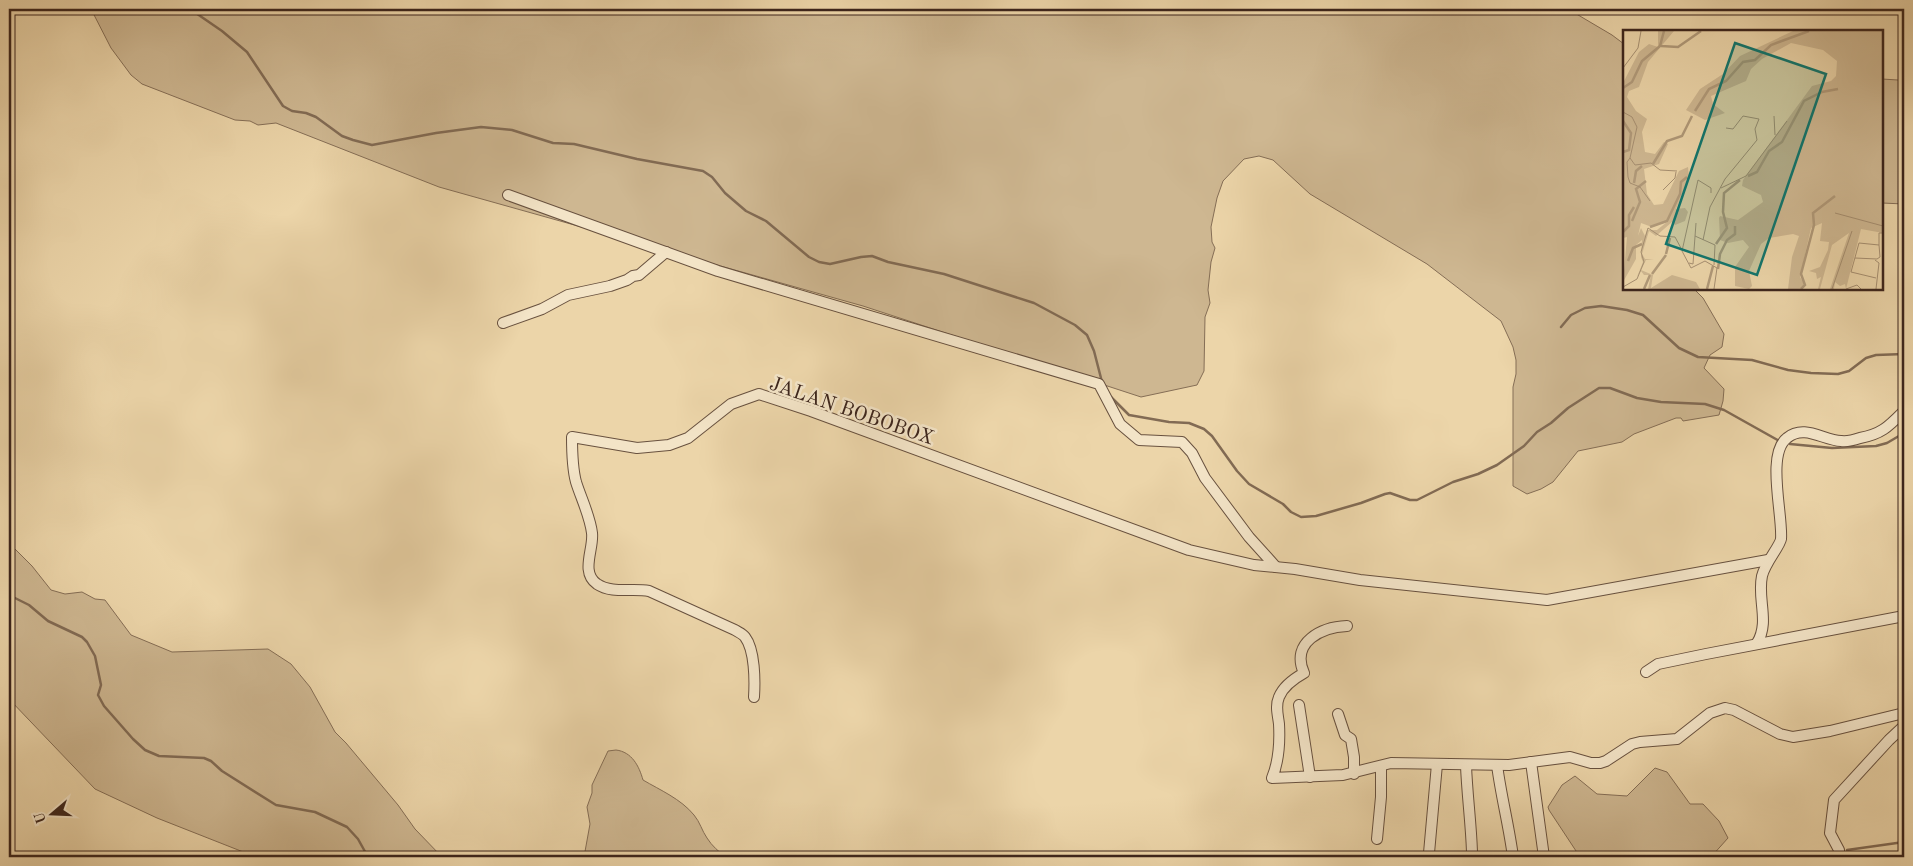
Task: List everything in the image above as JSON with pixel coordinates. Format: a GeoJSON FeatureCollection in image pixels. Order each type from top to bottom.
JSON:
{"type":"FeatureCollection","features":[{"type":"Feature","properties":{"kind":"street"},"geometry":{"type":"LineString","coordinates":[[508,195],[718,271],[1099,384],[1120,424],[1139,440],[1182,442],[1192,453],[1205,478],[1249,537],[1276,567]]}},
{"type":"Feature","properties":{"kind":"street"},"geometry":{"type":"LineString","coordinates":[[504,323],[542,309],[568,295],[610,286],[639,275],[666,252]]}},
{"type":"Feature","properties":{"kind":"street","name":"JALAN BOBOBOX"},"geometry":{"type":"LineString","coordinates":[[754,696],[755,678],[751,652],[746,638],[735,630],[649,591],[607,589],[596,583],[590,575],[588,558],[592,545],[592,533],[572,461],[572,436],[637,448],[669,445],[688,438],[731,404],[759,394],[811,411],[1189,550],[1254,565],[1360,580],[1547,600],[1768,560]]}},
{"type":"Feature","properties":{"kind":"street"},"geometry":{"type":"LineString","coordinates":[[1757,643],[1764,628],[1762,577],[1768,560],[1781,541],[1776,464],[1780,446],[1787,438],[1803,431],[1841,441],[1871,436],[1888,428],[1904,411]]}},
{"type":"Feature","properties":{"kind":"street"},"geometry":{"type":"LineString","coordinates":[[1646,672],[1658,664],[1757,643],[1904,616]]}},
{"type":"Feature","properties":{"kind":"street"},"geometry":{"type":"LineString","coordinates":[[1347,626],[1323,630],[1309,640],[1300,654],[1300,665],[1304,673],[1293,680],[1279,696],[1277,708],[1279,724],[1278,756],[1277,766],[1272,778],[1354,774],[1391,763],[1497,765],[1570,757],[1591,764],[1600,763],[1632,744],[1677,739],[1710,712],[1725,708],[1734,710],[1780,734],[1793,737],[1830,731],[1904,712]]}},
{"type":"Feature","properties":{"kind":"street"},"geometry":{"type":"LineString","coordinates":[[1299,705],[1310,777]]}},
{"type":"Feature","properties":{"kind":"street"},"geometry":{"type":"LineString","coordinates":[[1338,714],[1345,735],[1351,739],[1354,774]]}},
{"type":"Feature","properties":{"kind":"street"},"geometry":{"type":"LineString","coordinates":[[1839,857],[1839,850],[1830,833],[1834,800],[1904,726]]}},
{"type":"Feature","properties":{"kind":"street"},"geometry":{"type":"LineString","coordinates":[[1528,762],[1544,857]]}},
{"type":"Feature","properties":{"kind":"street"},"geometry":{"type":"LineString","coordinates":[[1430,853],[1437,764]]}},
{"type":"Feature","properties":{"kind":"street"},"geometry":{"type":"LineString","coordinates":[[1466,765],[1472,852]]}},
{"type":"Feature","properties":{"kind":"street"},"geometry":{"type":"LineString","coordinates":[[1497,765],[1500,792],[1508,822],[1513,857]]}},
{"type":"Feature","properties":{"kind":"street"},"geometry":{"type":"LineString","coordinates":[[1377,838],[1382,797],[1381,766]]}},
{"type":"Feature","properties":{"kind":"shaded area"},"geometry":{"type":"Polygon","coordinates":[[[91,9],[1568,9],[1623,43],[1623,290],[1695,290],[1703,298],[1724,334],[1722,347],[1710,355],[1704,368],[1724,389],[1723,401],[1719,415],[1683,421],[1681,418],[1676,418],[1634,434],[1622,442],[1578,451],[1553,482],[1527,494],[1513,486],[1513,387],[1516,374],[1516,360],[1513,347],[1501,321],[1427,264],[1310,194],[1273,160],[1259,156],[1244,159],[1223,181],[1217,198],[1211,227],[1212,242],[1215,248],[1211,262],[1208,290],[1210,303],[1205,317],[1204,371],[1197,385],[1141,397],[863,306],[439,187],[276,123],[258,125],[250,121],[235,120],[142,84],[131,75],[111,48],[91,9]]]}},
{"type":"Feature","properties":{"kind":"shaded area"},"geometry":{"type":"Polygon","coordinates":[[[1883,79],[1904,79],[1904,204],[1883,203],[1883,79]]]}},
{"type":"Feature","properties":{"kind":"shaded area"},"geometry":{"type":"Polygon","coordinates":[[[9,543],[32,566],[51,590],[65,594],[82,592],[95,599],[105,600],[131,635],[172,652],[268,649],[291,664],[310,687],[335,732],[398,805],[415,829],[442,857],[256,857],[157,818],[95,789],[9,699],[9,543]]]}},
{"type":"Feature","properties":{"kind":"shaded area"},"geometry":{"type":"Polygon","coordinates":[[[608,751],[622,751],[634,760],[643,780],[670,795],[689,809],[711,844],[726,857],[584,857],[590,824],[587,807],[592,793],[592,785],[608,751]]]}},
{"type":"Feature","properties":{"kind":"shaded area"},"geometry":{"type":"Polygon","coordinates":[[[1655,768],[1667,772],[1690,804],[1703,804],[1719,821],[1728,838],[1711,857],[1580,857],[1548,807],[1562,785],[1575,776],[1597,794],[1627,796],[1655,768]]]}},
{"type":"Feature","properties":{"kind":"waterway"},"geometry":{"type":"LineString","coordinates":[[190,9],[222,31],[247,52],[283,106],[292,111],[316,117],[342,136],[372,145],[481,127],[512,130],[553,143],[574,144],[637,159],[703,171],[712,177],[725,193],[746,211],[766,221],[809,257],[819,262],[830,264],[872,256],[888,262],[944,274],[1034,303],[1075,325],[1087,335],[1094,351],[1102,382]]}},
{"type":"Feature","properties":{"kind":"waterway"},"geometry":{"type":"LineString","coordinates":[[1561,327],[1571,315],[1585,308],[1601,306],[1627,310],[1643,315],[1679,348],[1698,357],[1752,360],[1788,370],[1811,373],[1838,374],[1849,371],[1866,358],[1876,355],[1904,354]]}},
{"type":"Feature","properties":{"kind":"waterway"},"geometry":{"type":"LineString","coordinates":[[1111,397],[1129,415],[1169,422],[1189,423],[1204,429],[1212,436],[1237,471],[1249,484],[1301,517],[1316,516],[1390,493],[1410,500],[1417,500],[1453,482],[1478,474],[1497,465],[1524,446],[1537,432],[1568,408],[1599,388],[1610,388],[1637,398],[1661,402],[1705,404],[1724,410],[1781,442]]}},
{"type":"Feature","properties":{"kind":"waterway"},"geometry":{"type":"LineString","coordinates":[[1790,444],[1832,448],[1876,446],[1887,443],[1904,433]]}},
{"type":"Feature","properties":{"kind":"waterway"},"geometry":{"type":"LineString","coordinates":[[9,595],[29,605],[48,621],[82,637],[87,642],[95,656],[101,685],[98,695],[104,706],[145,750],[159,756],[204,758],[211,761],[222,771],[276,805],[315,812],[347,827],[358,839],[368,857]]}},
{"type":"Feature","properties":{"kind":"waterway"},"geometry":{"type":"LineString","coordinates":[[1847,850],[1904,842]]}}]}
